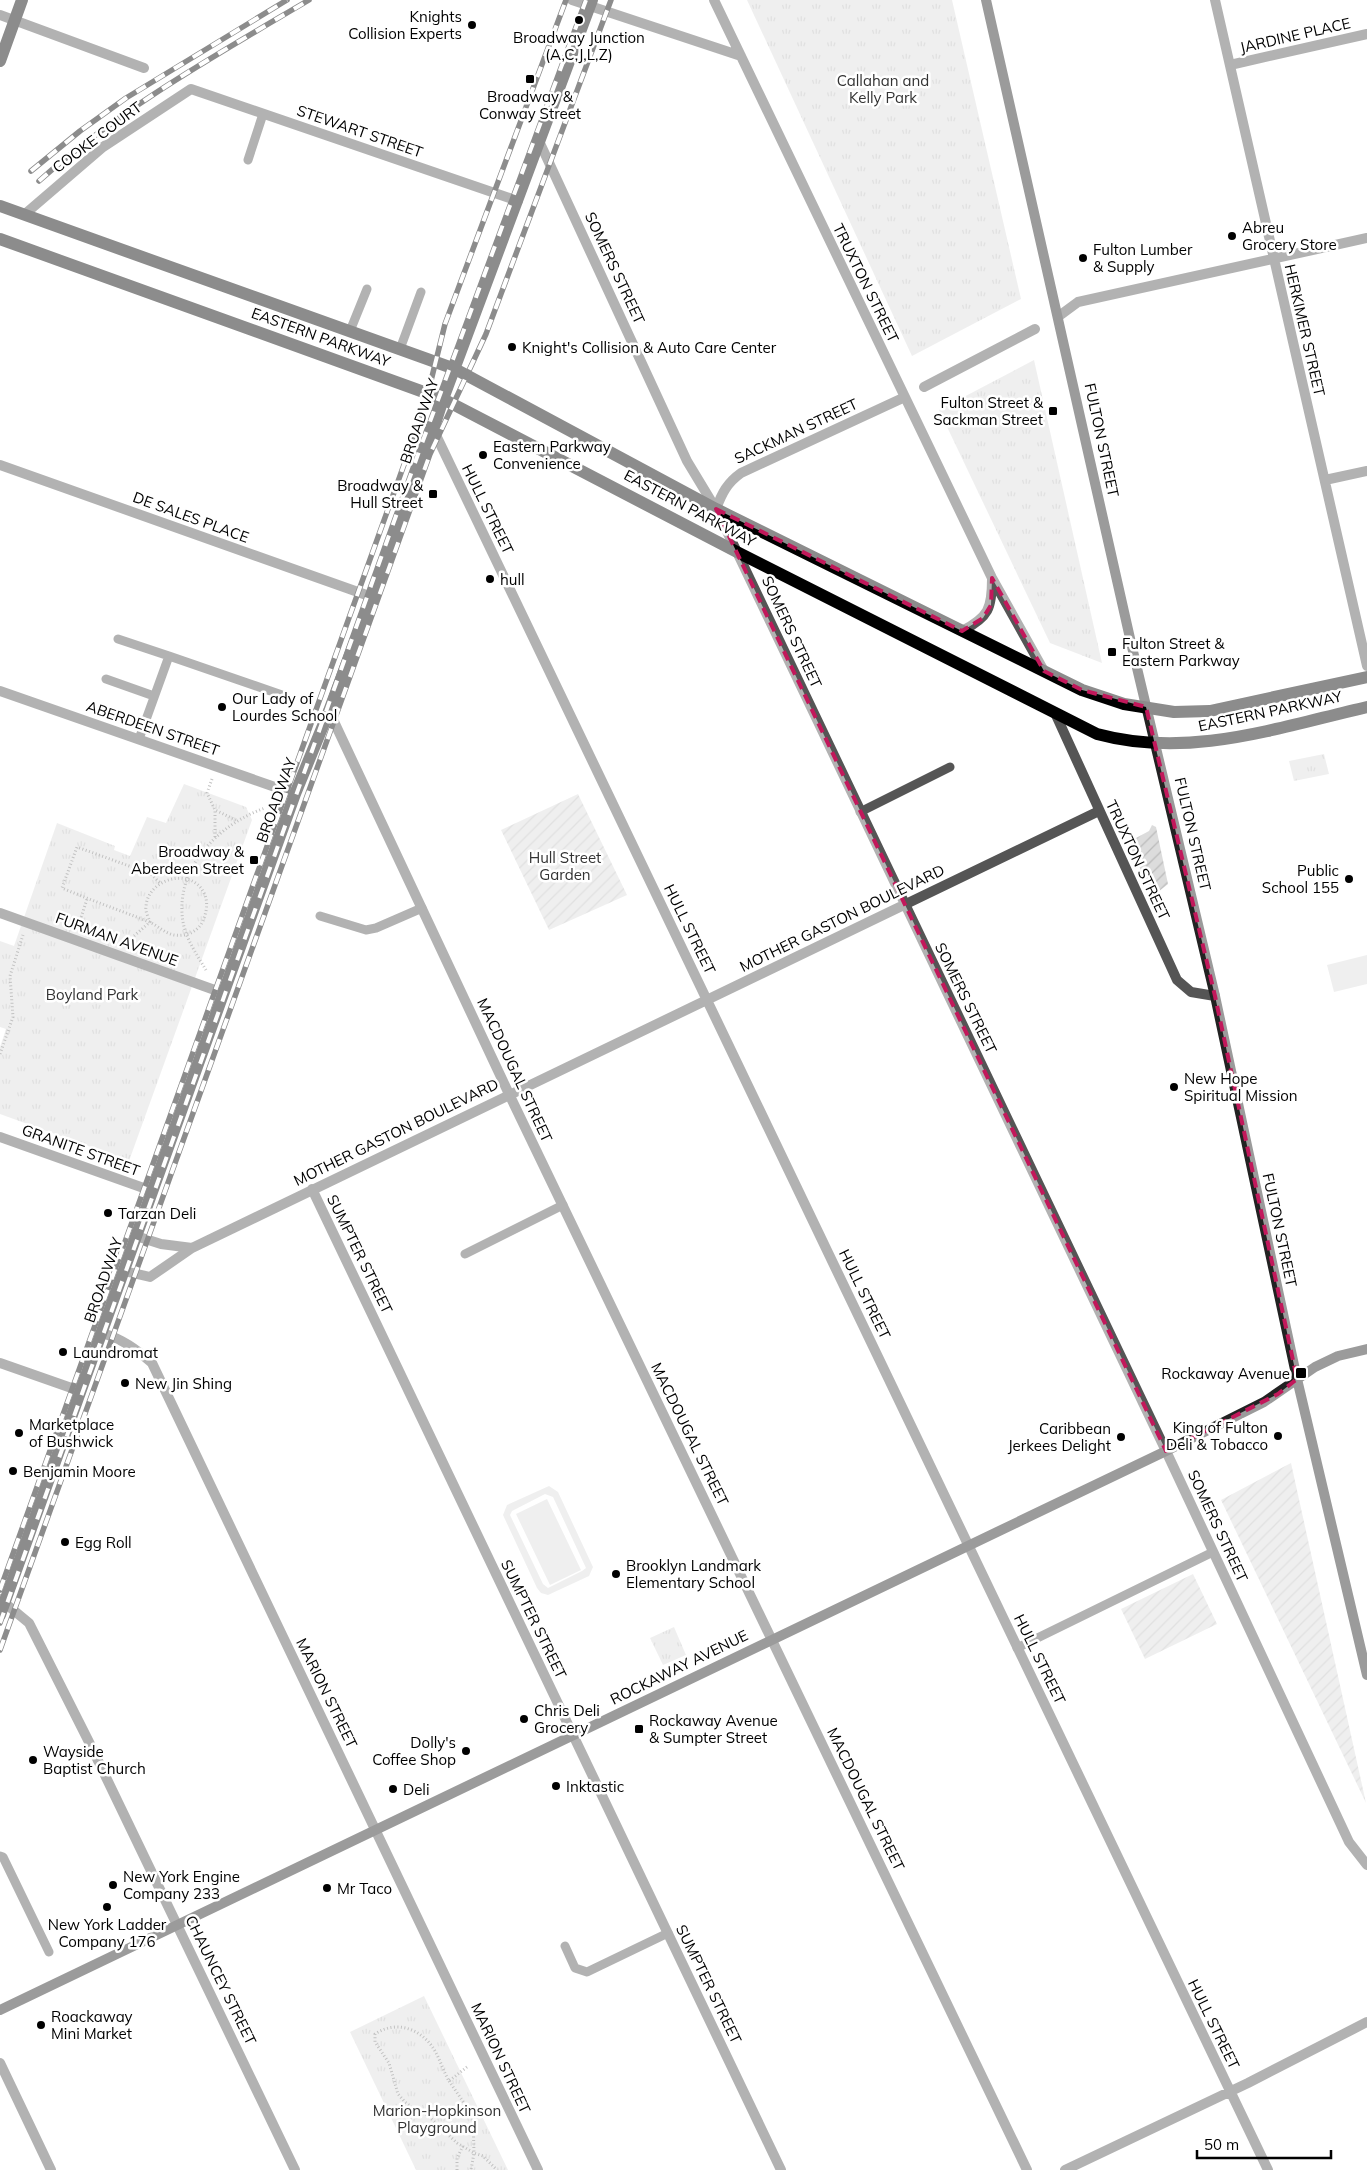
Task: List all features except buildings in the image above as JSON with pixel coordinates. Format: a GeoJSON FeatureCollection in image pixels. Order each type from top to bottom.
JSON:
{"type":"FeatureCollection","features":[{"type":"Feature","properties":{"kind":"main road"},"geometry":{"type":"LineString","coordinates":[[0,61],[22,0]]}},
{"type":"Feature","properties":{"kind":"main road","name":"FULTON STREET"},"geometry":{"type":"LineString","coordinates":[[986,0],[1146,707],[1215,996],[1297,1379],[1367,1675]]}},
{"type":"Feature","properties":{"kind":"main road","name":"BROADWAY"},"geometry":{"type":"LineString","coordinates":[[0,1615],[2,1600],[102,1333],[295,794],[372,597],[591,3]]}},
{"type":"Feature","properties":{"kind":"main road","name":"EASTERN PARKWAY"},"geometry":{"type":"LineString","coordinates":[[0,206],[455,369],[716,509],[1082,690],[1124,704],[1174,712],[1210,712],[1367,677]]}},
{"type":"Feature","properties":{"kind":"main road","name":"EASTERN PARKWAY"},"geometry":{"type":"LineString","coordinates":[[0,239],[444,399],[737,552],[1042,704],[1055,713],[1097,734],[1122,740],[1156,744],[1215,742],[1367,707]]}},
{"type":"Feature","properties":{"kind":"main road","name":"ROCKAWAY AVENUE"},"geometry":{"type":"LineString","coordinates":[[0,2010],[1166,1451],[1264,1402],[1315,1367],[1338,1356],[1367,1349]]}},
{"type":"Feature","properties":{"kind":"street"},"geometry":{"type":"LineString","coordinates":[[572,0],[591,3],[741,56]]}},
{"type":"Feature","properties":{"kind":"street","name":"TRUXTON STREET"},"geometry":{"type":"LineString","coordinates":[[714,0],[992,578],[1044,671]]}},
{"type":"Feature","properties":{"kind":"street","name":"HERKIMER STREET"},"geometry":{"type":"LineString","coordinates":[[1215,0],[1367,666]]}},
{"type":"Feature","properties":{"kind":"street"},"geometry":{"type":"LineString","coordinates":[[0,15],[144,68]]}},
{"type":"Feature","properties":{"kind":"street","name":"JARDINE PLACE"},"geometry":{"type":"LineString","coordinates":[[1230,65],[1367,34]]}},
{"type":"Feature","properties":{"kind":"street","name":"STEWART STREET"},"geometry":{"type":"LineString","coordinates":[[191,89],[518,201]]}},
{"type":"Feature","properties":{"kind":"street","name":"COOKE COURT"},"geometry":{"type":"LineString","coordinates":[[25,214],[103,147],[191,89]]}},
{"type":"Feature","properties":{"kind":"street","name":"SOMERS STREET"},"geometry":{"type":"LineString","coordinates":[[540,141],[687,461],[716,509],[737,552],[1166,1451],[1349,1842],[1355,1853],[1367,1865]]}},
{"type":"Feature","properties":{"kind":"street"},"geometry":{"type":"LineString","coordinates":[[1059,316],[1078,302],[1367,238]]}},
{"type":"Feature","properties":{"kind":"street"},"geometry":{"type":"LineString","coordinates":[[924,387],[1035,329]]}},
{"type":"Feature","properties":{"kind":"street","name":"SACKMAN STREET"},"geometry":{"type":"LineString","coordinates":[[716,509],[726,486],[740,473],[905,397]]}},
{"type":"Feature","properties":{"kind":"street","name":"HULL STREET"},"geometry":{"type":"LineString","coordinates":[[434,431],[1268,2170]]}},
{"type":"Feature","properties":{"kind":"street","name":"DE SALES PLACE"},"geometry":{"type":"LineString","coordinates":[[0,465],[372,597]]}},
{"type":"Feature","properties":{"kind":"street"},"geometry":{"type":"LineString","coordinates":[[1325,480],[1367,471]]}},
{"type":"Feature","properties":{"kind":"street","name":"TRUXTON STREET"},"geometry":{"type":"LineString","coordinates":[[962,631],[983,618],[991,605],[992,578]]}},
{"type":"Feature","properties":{"kind":"street","name":"ABERDEEN STREET"},"geometry":{"type":"LineString","coordinates":[[0,691],[295,794]]}},
{"type":"Feature","properties":{"kind":"street","name":"MACDOUGAL STREET"},"geometry":{"type":"LineString","coordinates":[[329,711],[509,1094],[1027,2170]]}},
{"type":"Feature","properties":{"kind":"street","name":"TRUXTON STREET"},"geometry":{"type":"LineString","coordinates":[[1055,713],[1177,980],[1191,992],[1215,996]]}},
{"type":"Feature","properties":{"kind":"street","name":"MOTHER GASTON BOULEVARD"},"geometry":{"type":"LineString","coordinates":[[124,1271],[150,1277],[192,1248],[312,1189],[1099,811]]}},
{"type":"Feature","properties":{"kind":"street","name":"FURMAN AVENUE"},"geometry":{"type":"LineString","coordinates":[[0,913],[223,994]]}},
{"type":"Feature","properties":{"kind":"street","name":"GRANITE STREET"},"geometry":{"type":"LineString","coordinates":[[0,1137],[152,1191]]}},
{"type":"Feature","properties":{"kind":"street","name":"SUMPTER STREET"},"geometry":{"type":"LineString","coordinates":[[312,1189],[781,2170]]}},
{"type":"Feature","properties":{"kind":"street"},"geometry":{"type":"LineString","coordinates":[[136,1236],[161,1244],[192,1248]]}},
{"type":"Feature","properties":{"kind":"street","name":"MARION STREET"},"geometry":{"type":"LineString","coordinates":[[102,1333],[117,1338],[137,1350],[152,1364],[538,2170]]}},
{"type":"Feature","properties":{"kind":"street"},"geometry":{"type":"LineString","coordinates":[[0,1363],[80,1391]]}},
{"type":"Feature","properties":{"kind":"street","name":"CHAUNCEY STREET"},"geometry":{"type":"LineString","coordinates":[[2,1600],[28,1623],[89,1742],[295,2170]]}},
{"type":"Feature","properties":{"kind":"street"},"geometry":{"type":"LineString","coordinates":[[1066,2170],[1367,2022]]}},
{"type":"Feature","properties":{"kind":"street"},"geometry":{"type":"LineString","coordinates":[[0,2063],[51,2170]]}},
{"type":"Feature","properties":{"kind":"lane"},"geometry":{"type":"LineString","coordinates":[[248,160],[263,114]]}},
{"type":"Feature","properties":{"kind":"lane"},"geometry":{"type":"LineString","coordinates":[[350,331],[367,289]]}},
{"type":"Feature","properties":{"kind":"lane"},"geometry":{"type":"LineString","coordinates":[[400,349],[421,292]]}},
{"type":"Feature","properties":{"kind":"lane"},"geometry":{"type":"LineString","coordinates":[[118,639],[282,695]]}},
{"type":"Feature","properties":{"kind":"lane"},"geometry":{"type":"LineString","coordinates":[[139,739],[169,656]]}},
{"type":"Feature","properties":{"kind":"lane"},"geometry":{"type":"LineString","coordinates":[[106,679],[154,696]]}},
{"type":"Feature","properties":{"kind":"lane"},"geometry":{"type":"LineString","coordinates":[[860,812],[950,767]]}},
{"type":"Feature","properties":{"kind":"lane"},"geometry":{"type":"LineString","coordinates":[[320,916],[366,930],[376,928],[422,908]]}},
{"type":"Feature","properties":{"kind":"lane"},"geometry":{"type":"LineString","coordinates":[[465,1254],[563,1205]]}},
{"type":"Feature","properties":{"kind":"lane"},"geometry":{"type":"LineString","coordinates":[[1017,1648],[1213,1552]]}},
{"type":"Feature","properties":{"kind":"lane"},"geometry":{"type":"LineString","coordinates":[[0,1856],[3,1857],[49,1952]]}},
{"type":"Feature","properties":{"kind":"lane"},"geometry":{"type":"LineString","coordinates":[[564,1946],[575,1968],[587,1972],[668,1933]]}},
{"type":"Feature","properties":{"kind":"path"},"geometry":{"type":"LineString","coordinates":[[215,838],[215,810],[207,793],[216,766]]}},
{"type":"Feature","properties":{"kind":"path"},"geometry":{"type":"LineString","coordinates":[[206,970],[186,935],[183,920],[186,878],[193,865],[215,838],[236,820],[266,808]]}},
{"type":"Feature","properties":{"kind":"path"},"geometry":{"type":"LineString","coordinates":[[215,810],[236,820]]}},
{"type":"Feature","properties":{"kind":"path"},"geometry":{"type":"LineString","coordinates":[[150,922],[146,907],[152,890],[160,882],[174,878],[186,878],[196,882],[204,893],[207,908],[203,922],[194,932],[186,935],[173,935],[150,922],[62,888],[77,848],[151,874],[160,882]]}},
{"type":"Feature","properties":{"kind":"path"},"geometry":{"type":"LineString","coordinates":[[74,940],[87,899]]}},
{"type":"Feature","properties":{"kind":"path"},"geometry":{"type":"LineString","coordinates":[[126,958],[134,936],[150,922]]}},
{"type":"Feature","properties":{"kind":"path"},"geometry":{"type":"LineString","coordinates":[[0,1054],[13,1017],[10,976],[28,923]]}},
{"type":"Feature","properties":{"kind":"path"},"geometry":{"type":"LineString","coordinates":[[471,2170],[474,2153],[473,2116],[466,2102],[449,2081],[432,2046],[423,2036],[411,2029],[395,2025],[384,2028],[376,2034],[375,2042],[389,2063],[398,2094],[404,2102],[415,2110],[425,2113],[463,2146],[474,2153],[483,2156],[497,2170]]}},
{"type":"Feature","properties":{"kind":"path"},"geometry":{"type":"LineString","coordinates":[[449,2081],[467,2067]]}},
{"type":"Feature","properties":{"kind":"path"},"geometry":{"type":"LineString","coordinates":[[457,2170],[457,2158],[463,2146]]}},
{"type":"Feature","properties":{"kind":"highlighted area"},"geometry":{"type":"Polygon","coordinates":[[[716,509],[962,631],[983,618],[991,605],[992,578],[1044,671],[1082,690],[1146,707],[1215,996],[1297,1379],[1278,1394],[1166,1451],[716,509]]]}},
{"type":"Feature","properties":{"kind":"green space","name":"Callahan and Kelly Park"},"geometry":{"type":"Polygon","coordinates":[[[747,0],[952,0],[1021,299],[912,356],[747,0]]]}},
{"type":"Feature","properties":{"kind":"green space"},"geometry":{"type":"Polygon","coordinates":[[[1034,360],[1102,663],[1050,643],[939,410],[1034,360]]]}},
{"type":"Feature","properties":{"kind":"green space"},"geometry":{"type":"Polygon","coordinates":[[[1324,754],[1329,774],[1294,781],[1289,761],[1324,754]]]}},
{"type":"Feature","properties":{"kind":"green space","name":"Boyland Park"},"geometry":{"type":"Polygon","coordinates":[[[184,784],[246,807],[252,820],[129,1161],[0,1114],[0,1047],[6,1029],[0,1027],[0,941],[14,946],[57,823],[115,846],[114,850],[130,856],[147,817],[166,823],[184,784]]]}},
{"type":"Feature","properties":{"kind":"green space","name":"Hull Street Garden"},"geometry":{"type":"Polygon","coordinates":[[[578,794],[627,895],[549,930],[501,830],[578,794]]]}},
{"type":"Feature","properties":{"kind":"green space"},"geometry":{"type":"Polygon","coordinates":[[[1152,825],[1156,827],[1168,884],[1158,892],[1147,884],[1128,842],[1130,836],[1136,838],[1149,831],[1152,825]]]}},
{"type":"Feature","properties":{"kind":"green space"},"geometry":{"type":"Polygon","coordinates":[[[1367,955],[1367,984],[1334,992],[1327,965],[1367,955]]]}},
{"type":"Feature","properties":{"kind":"green space"},"geometry":{"type":"Polygon","coordinates":[[[1291,1463],[1366,1803],[1221,1500],[1291,1463]]]}},
{"type":"Feature","properties":{"kind":"green space"},"geometry":{"type":"Polygon","coordinates":[[[549,1486],[558,1492],[593,1567],[589,1576],[548,1595],[541,1593],[503,1515],[507,1505],[549,1486]],[[545,1494],[512,1511],[510,1515],[543,1584],[548,1588],[586,1568],[553,1497],[545,1494]]]}},
{"type":"Feature","properties":{"kind":"green space"},"geometry":{"type":"Polygon","coordinates":[[[547,1499],[581,1570],[550,1585],[516,1514],[547,1499]]]}},
{"type":"Feature","properties":{"kind":"green space"},"geometry":{"type":"Polygon","coordinates":[[[1193,1574],[1217,1624],[1145,1659],[1121,1609],[1193,1574]]]}},
{"type":"Feature","properties":{"kind":"green space"},"geometry":{"type":"Polygon","coordinates":[[[674,1627],[686,1655],[663,1665],[650,1638],[674,1627]]]}},
{"type":"Feature","properties":{"kind":"green space","name":"Marion-Hopkinson Playground"},"geometry":{"type":"Polygon","coordinates":[[[424,1996],[508,2170],[416,2170],[350,2032],[424,1996]]]}},
{"type":"Feature","properties":{"kind":"railway"},"geometry":{"type":"LineString","coordinates":[[31,171],[80,131],[126,98],[287,0]]}},
{"type":"Feature","properties":{"kind":"railway"},"geometry":{"type":"LineString","coordinates":[[39,181],[70,155],[136,106],[204,62],[309,0]]}},
{"type":"Feature","properties":{"kind":"railway"},"geometry":{"type":"LineString","coordinates":[[0,1590],[424,409],[445,324],[566,0]]}},
{"type":"Feature","properties":{"kind":"railway"},"geometry":{"type":"LineString","coordinates":[[0,1623],[421,446],[586,0]]}},
{"type":"Feature","properties":{"kind":"railway"},"geometry":{"type":"LineString","coordinates":[[0,1650],[430,454],[486,334],[611,0]]}},
{"type":"Feature","properties":{"kind":"place","name":"Broadway Junction (A,C,J,L,Z)"},"geometry":{"type":"Point","coordinates":[579,20]}},
{"type":"Feature","properties":{"kind":"place","name":"Knights Collision Experts"},"geometry":{"type":"Point","coordinates":[472,25]}},
{"type":"Feature","properties":{"kind":"place","name":"Broadway & Conway Street"},"geometry":{"type":"Point","coordinates":[530,79]}},
{"type":"Feature","properties":{"kind":"place","name":"Abreu Grocery Store"},"geometry":{"type":"Point","coordinates":[1232,236]}},
{"type":"Feature","properties":{"kind":"place","name":"Fulton Lumber & Supply"},"geometry":{"type":"Point","coordinates":[1083,258]}},
{"type":"Feature","properties":{"kind":"place","name":"Knight's Collision & Auto Care Center"},"geometry":{"type":"Point","coordinates":[512,347]}},
{"type":"Feature","properties":{"kind":"place","name":"Fulton Street & Sackman Street"},"geometry":{"type":"Point","coordinates":[1053,411]}},
{"type":"Feature","properties":{"kind":"place","name":"Eastern Parkway Convenience"},"geometry":{"type":"Point","coordinates":[483,455]}},
{"type":"Feature","properties":{"kind":"place","name":"Broadway & Hull Street"},"geometry":{"type":"Point","coordinates":[433,494]}},
{"type":"Feature","properties":{"kind":"place","name":"hull"},"geometry":{"type":"Point","coordinates":[490,579]}},
{"type":"Feature","properties":{"kind":"place","name":"Fulton Street & Eastern Parkway"},"geometry":{"type":"Point","coordinates":[1112,652]}},
{"type":"Feature","properties":{"kind":"place","name":"Our Lady of Lourdes School"},"geometry":{"type":"Point","coordinates":[222,707]}},
{"type":"Feature","properties":{"kind":"place","name":"Broadway & Aberdeen Street"},"geometry":{"type":"Point","coordinates":[254,860]}},
{"type":"Feature","properties":{"kind":"place","name":"Public School 155"},"geometry":{"type":"Point","coordinates":[1349,879]}},
{"type":"Feature","properties":{"kind":"place","name":"New Hope Spiritual Mission"},"geometry":{"type":"Point","coordinates":[1174,1087]}},
{"type":"Feature","properties":{"kind":"place","name":"Tarzan Deli"},"geometry":{"type":"Point","coordinates":[108,1213]}},
{"type":"Feature","properties":{"kind":"place","name":"Laundromat"},"geometry":{"type":"Point","coordinates":[63,1352]}},
{"type":"Feature","properties":{"kind":"place","name":"Rockaway Avenue"},"geometry":{"type":"Point","coordinates":[1301,1373]}},
{"type":"Feature","properties":{"kind":"place","name":"New Jin Shing"},"geometry":{"type":"Point","coordinates":[125,1383]}},
{"type":"Feature","properties":{"kind":"place","name":"Marketplace of Bushwick"},"geometry":{"type":"Point","coordinates":[19,1433]}},
{"type":"Feature","properties":{"kind":"place","name":"King of Fulton Deli & Tobacco"},"geometry":{"type":"Point","coordinates":[1278,1436]}},
{"type":"Feature","properties":{"kind":"place","name":"Caribbean Jerkees Delight"},"geometry":{"type":"Point","coordinates":[1121,1437]}},
{"type":"Feature","properties":{"kind":"place","name":"Benjamin Moore"},"geometry":{"type":"Point","coordinates":[13,1471]}},
{"type":"Feature","properties":{"kind":"place","name":"Egg Roll"},"geometry":{"type":"Point","coordinates":[65,1542]}},
{"type":"Feature","properties":{"kind":"place","name":"Brooklyn Landmark Elementary School"},"geometry":{"type":"Point","coordinates":[616,1574]}},
{"type":"Feature","properties":{"kind":"place","name":"Chris Deli Grocery"},"geometry":{"type":"Point","coordinates":[524,1719]}},
{"type":"Feature","properties":{"kind":"place","name":"Rockaway Avenue & Sumpter Street"},"geometry":{"type":"Point","coordinates":[639,1729]}},
{"type":"Feature","properties":{"kind":"place","name":"Dolly's Coffee Shop"},"geometry":{"type":"Point","coordinates":[466,1751]}},
{"type":"Feature","properties":{"kind":"place","name":"Wayside Baptist Church"},"geometry":{"type":"Point","coordinates":[33,1760]}},
{"type":"Feature","properties":{"kind":"place","name":"Inktastic"},"geometry":{"type":"Point","coordinates":[556,1786]}},
{"type":"Feature","properties":{"kind":"place","name":"Deli"},"geometry":{"type":"Point","coordinates":[393,1789]}},
{"type":"Feature","properties":{"kind":"place","name":"New York Engine Company 233"},"geometry":{"type":"Point","coordinates":[113,1885]}},
{"type":"Feature","properties":{"kind":"place","name":"Mr Taco"},"geometry":{"type":"Point","coordinates":[327,1888]}},
{"type":"Feature","properties":{"kind":"place","name":"New York Ladder Company 176"},"geometry":{"type":"Point","coordinates":[107,1907]}},
{"type":"Feature","properties":{"kind":"place","name":"Roackaway Mini Market"},"geometry":{"type":"Point","coordinates":[41,2025]}}]}
